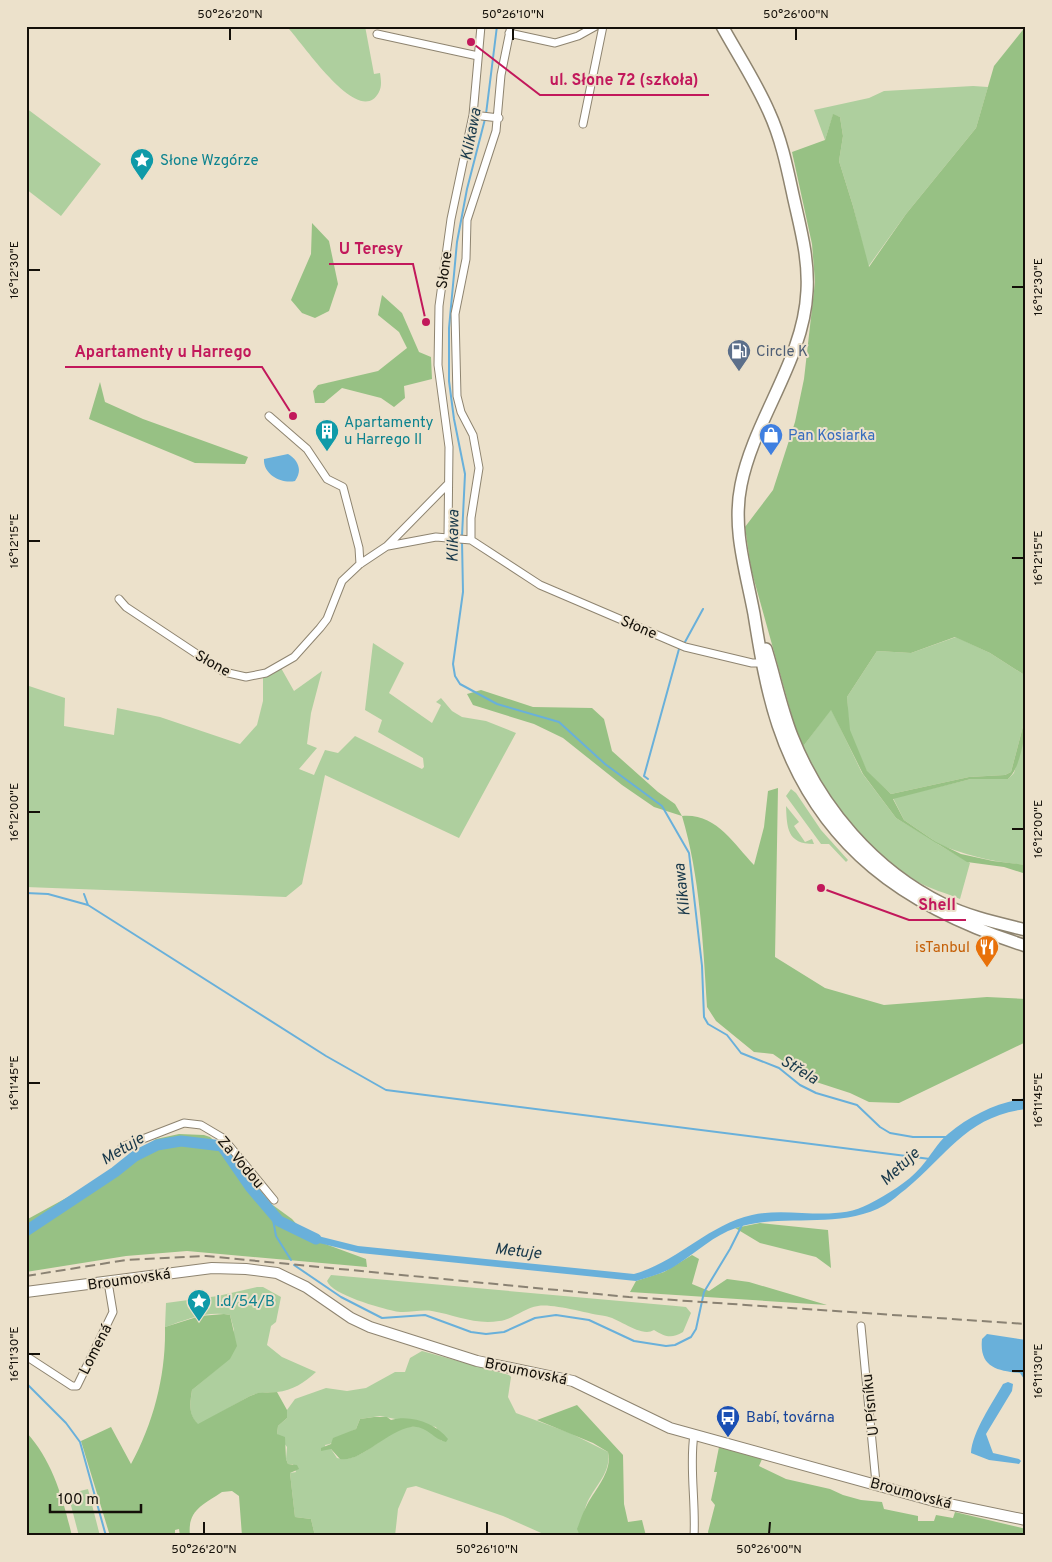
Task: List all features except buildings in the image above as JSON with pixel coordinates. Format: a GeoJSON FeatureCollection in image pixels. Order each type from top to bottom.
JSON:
{"type":"FeatureCollection","features":[{"type":"Feature","properties":{"kind":"highway"},"geometry":{"type":"LineString","coordinates":[[722,26],[759,91],[777,132],[802,233],[807,269],[806,299],[801,324],[751,452],[740,491],[738,518],[740,547],[766,663],[774,712],[792,759],[814,800],[846,842],[877,872],[920,902],[957,921],[1026,946]]}},
{"type":"Feature","properties":{"kind":"highway"},"geometry":{"type":"LineString","coordinates":[[766,663],[802,760],[824,798],[859,842],[892,872],[936,901],[975,917],[1026,930]]}},
{"type":"Feature","properties":{"kind":"main road","name":"Broumovská"},"geometry":{"type":"LineString","coordinates":[[26,1292],[212,1268],[246,1269],[277,1273],[300,1284],[351,1318],[370,1327],[477,1361],[573,1381],[670,1428],[934,1501],[1026,1520]]}},
{"type":"Feature","properties":{"kind":"street","name":"Słone"},"geometry":{"type":"LineString","coordinates":[[387,546],[451,537],[447,485],[448,438],[438,365],[439,306],[450,219],[472,115],[481,26]]}},
{"type":"Feature","properties":{"kind":"street"},"geometry":{"type":"LineString","coordinates":[[451,537],[468,540],[479,468],[473,435],[461,412],[457,396],[454,367],[455,314],[466,259],[467,220],[495,118],[510,30],[555,43],[578,36],[596,26]]}},
{"type":"Feature","properties":{"kind":"street"},"geometry":{"type":"LineString","coordinates":[[583,124],[603,26]]}},
{"type":"Feature","properties":{"kind":"street"},"geometry":{"type":"LineString","coordinates":[[377,34],[478,56]]}},
{"type":"Feature","properties":{"kind":"street"},"geometry":{"type":"LineString","coordinates":[[472,115],[495,118]]}},
{"type":"Feature","properties":{"kind":"street"},"geometry":{"type":"LineString","coordinates":[[269,416],[307,449],[326,479],[343,488],[359,548],[360,564]]}},
{"type":"Feature","properties":{"kind":"street","name":"Słone"},"geometry":{"type":"LineString","coordinates":[[119,599],[126,608],[216,667],[238,676],[255,676],[276,669],[294,657],[327,619],[342,582],[360,564],[387,546],[447,485]]}},
{"type":"Feature","properties":{"kind":"street","name":"Słone"},"geometry":{"type":"LineString","coordinates":[[468,540],[539,585],[685,647],[752,664],[766,663]]}},
{"type":"Feature","properties":{"kind":"street","name":"Za Vodou"},"geometry":{"type":"LineString","coordinates":[[122,1147],[177,1125],[192,1123],[201,1125],[223,1138],[274,1200]]}},
{"type":"Feature","properties":{"kind":"street","name":"Lomená"},"geometry":{"type":"LineString","coordinates":[[26,1356],[72,1386],[76,1386],[113,1312],[108,1282]]}},
{"type":"Feature","properties":{"kind":"street","name":"U Písníku"},"geometry":{"type":"LineString","coordinates":[[861,1326],[876,1484]]}},
{"type":"Feature","properties":{"kind":"street"},"geometry":{"type":"LineString","coordinates":[[694,1435],[692,1447],[695,1492],[694,1536]]}},
{"type":"Feature","properties":{"kind":"green space"},"geometry":{"type":"Polygon","coordinates":[[[286,26],[365,26],[374,74],[380,73],[381,85],[379,92],[370,101],[358,100],[344,91],[330,78],[286,26]]]}},
{"type":"Feature","properties":{"kind":"green space"},"geometry":{"type":"Polygon","coordinates":[[[1026,26],[1026,676],[990,653],[955,637],[911,653],[877,651],[847,697],[850,730],[867,771],[891,794],[969,777],[1005,775],[1011,772],[1026,715],[1024,739],[1019,758],[1013,774],[1008,779],[971,779],[893,799],[904,820],[936,842],[961,854],[993,861],[1026,865],[1026,874],[1004,867],[967,862],[896,818],[863,774],[831,710],[801,749],[751,569],[745,527],[773,490],[795,422],[804,379],[815,282],[812,244],[792,152],[825,140],[833,114],[840,117],[843,136],[839,161],[869,267],[906,214],[976,128],[994,66],[1026,26]]]}},
{"type":"Feature","properties":{"kind":"green space"},"geometry":{"type":"Polygon","coordinates":[[[973,86],[988,87],[976,128],[906,214],[868,267],[853,206],[839,161],[843,136],[840,117],[833,115],[825,140],[814,110],[869,98],[884,91],[973,86]]]}},
{"type":"Feature","properties":{"kind":"green space"},"geometry":{"type":"Polygon","coordinates":[[[26,108],[101,164],[61,216],[26,189],[26,108]]]}},
{"type":"Feature","properties":{"kind":"green space"},"geometry":{"type":"Polygon","coordinates":[[[312,223],[329,241],[338,284],[329,311],[315,318],[302,313],[291,300],[311,254],[312,223]]]}},
{"type":"Feature","properties":{"kind":"green space"},"geometry":{"type":"Polygon","coordinates":[[[382,295],[402,313],[419,352],[431,357],[432,379],[404,386],[405,398],[394,407],[381,398],[342,388],[324,403],[315,403],[313,391],[318,385],[378,371],[407,348],[399,332],[378,315],[382,295]]]}},
{"type":"Feature","properties":{"kind":"green space"},"geometry":{"type":"Polygon","coordinates":[[[100,382],[105,402],[143,419],[248,457],[245,464],[195,463],[89,419],[100,382]]]}},
{"type":"Feature","properties":{"kind":"green space"},"geometry":{"type":"Polygon","coordinates":[[[956,637],[990,653],[1026,676],[1026,715],[1011,772],[1005,775],[969,777],[891,794],[867,772],[849,730],[847,697],[877,651],[911,653],[956,637]]]}},
{"type":"Feature","properties":{"kind":"green space"},"geometry":{"type":"Polygon","coordinates":[[[373,643],[404,663],[389,693],[432,723],[441,705],[436,702],[441,698],[452,711],[462,717],[486,721],[516,733],[459,838],[325,775],[302,884],[286,897],[26,887],[26,685],[65,698],[64,726],[114,735],[117,708],[160,717],[240,744],[257,725],[263,701],[263,677],[273,674],[281,668],[294,691],[322,671],[311,713],[307,744],[317,748],[299,769],[314,775],[325,750],[338,753],[355,736],[422,769],[424,767],[423,758],[378,732],[382,720],[365,710],[373,643]]]}},
{"type":"Feature","properties":{"kind":"green space"},"geometry":{"type":"Polygon","coordinates":[[[481,690],[533,707],[592,708],[604,719],[612,751],[658,792],[675,804],[682,816],[654,807],[622,785],[563,738],[534,724],[473,705],[467,694],[481,690]]]}},
{"type":"Feature","properties":{"kind":"green space"},"geometry":{"type":"Polygon","coordinates":[[[831,709],[862,773],[896,818],[936,842],[904,820],[893,798],[971,779],[1008,779],[1014,773],[1026,730],[1026,865],[980,858],[936,843],[970,863],[960,899],[918,882],[899,869],[865,840],[836,806],[823,788],[801,749],[831,709]]]}},
{"type":"Feature","properties":{"kind":"green space"},"geometry":{"type":"Polygon","coordinates":[[[778,788],[775,957],[825,988],[884,1005],[987,997],[1026,999],[1026,1042],[899,1103],[869,1102],[850,1093],[810,1080],[773,1054],[754,1052],[716,1021],[707,1007],[697,886],[682,816],[694,816],[714,824],[731,839],[754,865],[764,827],[768,791],[778,788]]]}},
{"type":"Feature","properties":{"kind":"green space"},"geometry":{"type":"Polygon","coordinates":[[[791,789],[796,793],[821,830],[848,860],[846,862],[829,844],[821,844],[786,796],[791,789]]]}},
{"type":"Feature","properties":{"kind":"green space"},"geometry":{"type":"Polygon","coordinates":[[[786,806],[799,822],[794,826],[805,842],[812,839],[814,844],[798,841],[790,833],[786,806]]]}},
{"type":"Feature","properties":{"kind":"green space"},"geometry":{"type":"Polygon","coordinates":[[[179,1134],[210,1137],[240,1164],[270,1203],[292,1219],[309,1238],[366,1259],[367,1267],[187,1251],[126,1256],[26,1272],[26,1220],[79,1191],[156,1139],[179,1134]]]}},
{"type":"Feature","properties":{"kind":"green space"},"geometry":{"type":"Polygon","coordinates":[[[760,1223],[828,1230],[831,1268],[816,1257],[760,1243],[735,1228],[760,1223]]]}},
{"type":"Feature","properties":{"kind":"green space"},"geometry":{"type":"Polygon","coordinates":[[[692,1255],[699,1259],[692,1284],[709,1291],[727,1279],[749,1282],[827,1305],[630,1292],[636,1281],[664,1272],[692,1255]]]}},
{"type":"Feature","properties":{"kind":"green space"},"geometry":{"type":"Polygon","coordinates":[[[331,1275],[686,1307],[691,1313],[683,1332],[675,1336],[665,1336],[654,1330],[649,1332],[636,1330],[605,1316],[544,1305],[528,1309],[509,1319],[482,1322],[432,1311],[398,1312],[368,1304],[347,1296],[331,1286],[327,1281],[331,1275]]]}},
{"type":"Feature","properties":{"kind":"green space"},"geometry":{"type":"Polygon","coordinates":[[[263,1287],[281,1297],[276,1322],[271,1326],[267,1345],[282,1357],[316,1372],[293,1388],[250,1396],[198,1425],[191,1413],[192,1390],[223,1364],[234,1330],[230,1315],[222,1314],[197,1316],[165,1327],[166,1303],[218,1296],[263,1287]]]}},
{"type":"Feature","properties":{"kind":"green space"},"geometry":{"type":"Polygon","coordinates":[[[230,1315],[237,1346],[230,1359],[192,1390],[191,1412],[198,1424],[250,1396],[258,1393],[277,1392],[287,1410],[287,1418],[278,1426],[277,1434],[285,1437],[288,1464],[297,1465],[299,1469],[290,1473],[295,1517],[311,1519],[315,1536],[242,1536],[239,1496],[232,1491],[222,1492],[198,1509],[191,1520],[190,1536],[180,1536],[179,1529],[175,1530],[175,1536],[110,1536],[81,1441],[111,1427],[131,1464],[146,1431],[157,1397],[165,1345],[165,1327],[200,1316],[230,1315]]]}},
{"type":"Feature","properties":{"kind":"green space"},"geometry":{"type":"Polygon","coordinates":[[[422,1351],[509,1375],[511,1377],[508,1397],[516,1413],[570,1433],[608,1452],[607,1468],[588,1501],[583,1515],[580,1536],[548,1536],[503,1516],[416,1486],[407,1488],[398,1509],[395,1536],[315,1536],[311,1519],[295,1517],[290,1473],[296,1472],[293,1464],[288,1464],[286,1459],[287,1447],[277,1434],[278,1426],[287,1418],[287,1410],[295,1399],[326,1388],[347,1391],[366,1388],[395,1372],[405,1372],[410,1358],[422,1351]],[[380,1416],[360,1419],[356,1429],[337,1441],[325,1445],[326,1449],[331,1449],[337,1458],[348,1458],[370,1449],[391,1434],[413,1427],[426,1429],[442,1441],[436,1427],[380,1416]]]}},
{"type":"Feature","properties":{"kind":"green space"},"geometry":{"type":"Polygon","coordinates":[[[577,1405],[623,1455],[624,1504],[628,1522],[642,1520],[646,1536],[580,1536],[577,1529],[589,1501],[602,1481],[608,1467],[608,1452],[593,1443],[537,1420],[577,1405]]]}},
{"type":"Feature","properties":{"kind":"green space"},"geometry":{"type":"Polygon","coordinates":[[[387,1417],[391,1420],[406,1418],[422,1421],[437,1428],[448,1439],[446,1442],[421,1428],[411,1427],[392,1434],[365,1452],[348,1459],[340,1459],[331,1449],[321,1451],[321,1448],[331,1444],[333,1438],[356,1429],[360,1419],[387,1417]]]}},
{"type":"Feature","properties":{"kind":"green space"},"geometry":{"type":"Polygon","coordinates":[[[26,1432],[43,1455],[56,1481],[72,1536],[26,1536],[26,1432]]]}},
{"type":"Feature","properties":{"kind":"green space"},"geometry":{"type":"Polygon","coordinates":[[[719,1447],[762,1459],[759,1466],[786,1479],[830,1489],[861,1500],[882,1502],[884,1509],[918,1516],[918,1521],[934,1521],[936,1515],[953,1518],[955,1512],[1026,1529],[1026,1536],[709,1536],[708,1532],[715,1505],[711,1500],[717,1472],[714,1472],[719,1447]]]}},
{"type":"Feature","properties":{"kind":"green space"},"geometry":{"type":"Polygon","coordinates":[[[88,1489],[100,1536],[79,1536],[68,1494],[88,1489]]]}},
{"type":"Feature","properties":{"kind":"water"},"geometry":{"type":"Polygon","coordinates":[[[288,454],[297,462],[299,469],[295,481],[290,482],[274,477],[264,464],[264,459],[288,454]]]}},
{"type":"Feature","properties":{"kind":"water"},"geometry":{"type":"Polygon","coordinates":[[[1026,1098],[1026,1109],[1006,1113],[973,1128],[921,1176],[885,1205],[867,1213],[849,1217],[773,1221],[754,1223],[736,1228],[713,1239],[668,1270],[636,1281],[360,1253],[319,1243],[302,1232],[358,1246],[634,1274],[664,1261],[721,1227],[752,1215],[781,1212],[841,1212],[855,1210],[869,1204],[910,1178],[944,1138],[957,1127],[984,1111],[1026,1098]]]}},
{"type":"Feature","properties":{"kind":"water"},"geometry":{"type":"Polygon","coordinates":[[[987,1334],[1026,1340],[1026,1382],[1020,1373],[997,1369],[987,1362],[983,1356],[982,1339],[987,1334]]]}},
{"type":"Feature","properties":{"kind":"water"},"geometry":{"type":"Polygon","coordinates":[[[1008,1382],[1013,1384],[1012,1391],[986,1434],[993,1453],[1019,1459],[1021,1461],[1019,1464],[989,1460],[971,1453],[975,1436],[984,1417],[1003,1384],[1008,1382]]]}},
{"type":"Feature","properties":{"kind":"waterway","name":"Klikawa"},"geometry":{"type":"LineString","coordinates":[[486,114],[497,26]]}},
{"type":"Feature","properties":{"kind":"waterway","name":"Klikawa"},"geometry":{"type":"LineString","coordinates":[[462,536],[465,474],[454,419],[449,381],[449,328],[457,242],[467,189],[485,119]]}},
{"type":"Feature","properties":{"kind":"waterway","name":"Klikawa"},"geometry":{"type":"LineString","coordinates":[[462,541],[463,592],[453,664],[455,676],[460,684],[497,704],[559,722],[605,764],[662,806],[689,853],[702,966],[704,1017],[708,1024],[727,1035],[741,1053],[779,1068],[800,1085],[816,1093],[857,1105],[880,1127],[890,1133],[913,1137],[946,1137]]}},
{"type":"Feature","properties":{"kind":"waterway"},"geometry":{"type":"LineString","coordinates":[[685,642],[703,609]]}},
{"type":"Feature","properties":{"kind":"waterway"},"geometry":{"type":"LineString","coordinates":[[648,779],[644,776],[679,649]]}},
{"type":"Feature","properties":{"kind":"waterway"},"geometry":{"type":"LineString","coordinates":[[26,893],[48,894],[88,905],[326,1056],[386,1090],[930,1159]]}},
{"type":"Feature","properties":{"kind":"waterway"},"geometry":{"type":"LineString","coordinates":[[84,894],[88,905]]}},
{"type":"Feature","properties":{"kind":"waterway","name":"Metuje"},"geometry":{"type":"LineString","coordinates":[[26,1231],[115,1172],[135,1156],[157,1145],[181,1141],[222,1146],[251,1188],[279,1221],[316,1239]]}},
{"type":"Feature","properties":{"kind":"waterway"},"geometry":{"type":"LineString","coordinates":[[272,1214],[276,1236],[291,1260]]}},
{"type":"Feature","properties":{"kind":"waterway"},"geometry":{"type":"LineString","coordinates":[[294,1265],[341,1297],[382,1318],[425,1315],[471,1332],[486,1334],[504,1332],[535,1318],[556,1315],[589,1320],[634,1341],[666,1346],[675,1345],[691,1337],[696,1329],[704,1292],[742,1225]]}},
{"type":"Feature","properties":{"kind":"waterway"},"geometry":{"type":"LineString","coordinates":[[26,1383],[66,1423],[80,1442],[106,1536]]}},
{"type":"Feature","properties":{"kind":"railway"},"geometry":{"type":"LineString","coordinates":[[26,1276],[126,1260],[206,1256],[629,1297],[1026,1324]]}},
{"type":"Feature","properties":{"kind":"place","name":"ul. Słone 72 (szkoła)"},"geometry":{"type":"Point","coordinates":[471,42]}},
{"type":"Feature","properties":{"kind":"place","name":"Słone Wzgórze"},"geometry":{"type":"Point","coordinates":[142,181]}},
{"type":"Feature","properties":{"kind":"place","name":"U Teresy"},"geometry":{"type":"Point","coordinates":[426,322]}},
{"type":"Feature","properties":{"kind":"place","name":"Circle K"},"geometry":{"type":"Point","coordinates":[739,372]}},
{"type":"Feature","properties":{"kind":"place","name":"Apartamenty u Harrego"},"geometry":{"type":"Point","coordinates":[293,416]}},
{"type":"Feature","properties":{"kind":"place","name":"Apartamenty u Harrego II"},"geometry":{"type":"Point","coordinates":[327,452]}},
{"type":"Feature","properties":{"kind":"place","name":"Pan Kosiarka"},"geometry":{"type":"Point","coordinates":[771,456]}},
{"type":"Feature","properties":{"kind":"place","name":"Shell"},"geometry":{"type":"Point","coordinates":[821,888]}},
{"type":"Feature","properties":{"kind":"place","name":"isTanbul"},"geometry":{"type":"Point","coordinates":[987,968]}},
{"type":"Feature","properties":{"kind":"place","name":"I.d/54/B"},"geometry":{"type":"Point","coordinates":[199,1322]}},
{"type":"Feature","properties":{"kind":"place","name":"Babí, továrna"},"geometry":{"type":"Point","coordinates":[728,1438]}},
{"type":"Feature","properties":{"kind":"water label","name":"Střela"},"geometry":{"type":"Point","coordinates":[800,1069]}}]}
